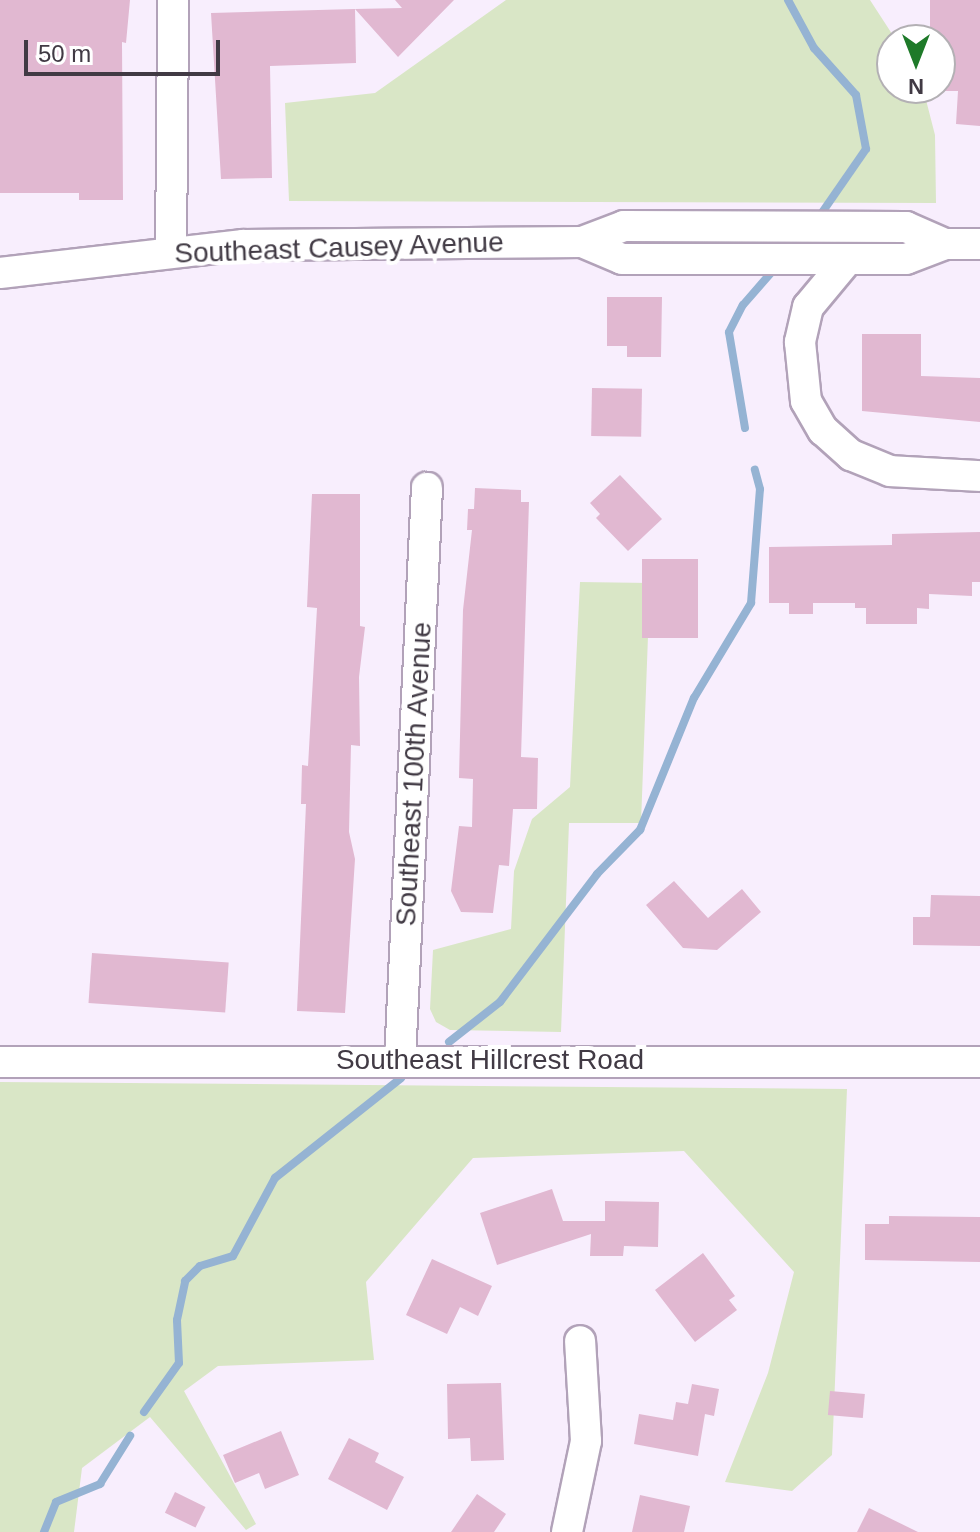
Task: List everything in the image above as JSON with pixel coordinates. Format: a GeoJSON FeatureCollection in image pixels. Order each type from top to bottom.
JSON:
{"type":"FeatureCollection","features":[{"type":"Feature","properties":{"kind":"street"},"geometry":{"type":"LineString","coordinates":[[171,252],[173,0]]}},
{"type":"Feature","properties":{"kind":"street","name":"Southeast Causey Avenue"},"geometry":{"type":"LineString","coordinates":[[0,273],[171,252],[311,243],[582,242],[624,226],[906,227],[945,244]]}},
{"type":"Feature","properties":{"kind":"street","name":"Southeast Causey Avenue"},"geometry":{"type":"LineString","coordinates":[[582,242],[622,259],[906,259],[945,244],[980,244]]}},
{"type":"Feature","properties":{"kind":"street"},"geometry":{"type":"LineString","coordinates":[[834,259],[808,307],[800,342],[800,375],[806,401],[823,430],[851,455],[890,471],[980,476]]}},
{"type":"Feature","properties":{"kind":"street","name":"Southeast 100th Avenue"},"geometry":{"type":"LineString","coordinates":[[400,1060],[427,488]]}},
{"type":"Feature","properties":{"kind":"street","name":"Southeast Hillcrest Road"},"geometry":{"type":"LineString","coordinates":[[0,1062],[980,1062]]}},
{"type":"Feature","properties":{"kind":"street"},"geometry":{"type":"LineString","coordinates":[[567,1532],[586,1441],[580,1341]]}},
{"type":"Feature","properties":{"kind":"green space"},"geometry":{"type":"Polygon","coordinates":[[[506,0],[870,0],[886,24],[876,24],[876,104],[927,104],[935,135],[936,203],[289,201],[285,103],[375,93],[506,0]]]}},
{"type":"Feature","properties":{"kind":"green space"},"geometry":{"type":"Polygon","coordinates":[[[580,582],[650,583],[641,823],[569,823],[561,1032],[450,1030],[436,1022],[430,1009],[433,950],[511,929],[514,871],[532,819],[570,787],[580,582]]]}},
{"type":"Feature","properties":{"kind":"green space"},"geometry":{"type":"Polygon","coordinates":[[[0,1082],[847,1089],[832,1455],[792,1491],[725,1482],[768,1373],[794,1272],[684,1151],[473,1158],[366,1282],[374,1360],[218,1366],[184,1391],[256,1524],[246,1530],[150,1417],[82,1468],[74,1532],[0,1532],[0,1082]]]}},
{"type":"Feature","properties":{"kind":"building"},"geometry":{"type":"Polygon","coordinates":[[[0,0],[130,0],[126,43],[122,42],[123,200],[79,200],[79,193],[0,193],[0,0]]]}},
{"type":"Feature","properties":{"kind":"building"},"geometry":{"type":"Polygon","coordinates":[[[395,0],[454,0],[398,57],[355,9],[402,8],[395,0]]]}},
{"type":"Feature","properties":{"kind":"building"},"geometry":{"type":"Polygon","coordinates":[[[930,0],[980,0],[980,126],[956,124],[956,24],[930,24],[930,0]]]}},
{"type":"Feature","properties":{"kind":"building"},"geometry":{"type":"Polygon","coordinates":[[[355,9],[356,63],[270,66],[272,178],[221,179],[211,13],[355,9]]]}},
{"type":"Feature","properties":{"kind":"building"},"geometry":{"type":"Polygon","coordinates":[[[607,297],[662,297],[661,357],[627,357],[627,346],[607,346],[607,297]]]}},
{"type":"Feature","properties":{"kind":"building"},"geometry":{"type":"Polygon","coordinates":[[[862,334],[921,334],[921,376],[980,378],[980,422],[862,411],[862,334]]]}},
{"type":"Feature","properties":{"kind":"building"},"geometry":{"type":"Polygon","coordinates":[[[592,388],[642,389],[641,437],[591,436],[592,388]]]}},
{"type":"Feature","properties":{"kind":"building"},"geometry":{"type":"Polygon","coordinates":[[[620,475],[662,519],[628,551],[596,518],[600,514],[590,503],[620,475]]]}},
{"type":"Feature","properties":{"kind":"building"},"geometry":{"type":"Polygon","coordinates":[[[475,488],[521,490],[521,502],[529,502],[521,757],[538,758],[537,809],[513,809],[509,866],[499,865],[493,913],[461,912],[451,891],[459,826],[472,827],[473,779],[459,778],[463,610],[472,530],[467,530],[468,509],[474,509],[475,488]]]}},
{"type":"Feature","properties":{"kind":"building"},"geometry":{"type":"Polygon","coordinates":[[[312,494],[360,494],[360,626],[365,627],[359,677],[360,746],[351,745],[349,832],[355,859],[345,1013],[297,1011],[306,804],[301,804],[302,765],[308,766],[317,608],[307,607],[312,494]]]}},
{"type":"Feature","properties":{"kind":"building"},"geometry":{"type":"Polygon","coordinates":[[[980,532],[980,582],[972,582],[972,596],[929,594],[929,609],[917,608],[917,624],[866,624],[866,608],[855,608],[855,603],[813,603],[813,614],[789,614],[789,603],[769,603],[769,547],[892,545],[892,534],[980,532]]]}},
{"type":"Feature","properties":{"kind":"building"},"geometry":{"type":"Polygon","coordinates":[[[642,559],[698,559],[698,638],[642,638],[642,559]]]}},
{"type":"Feature","properties":{"kind":"building"},"geometry":{"type":"Polygon","coordinates":[[[674,881],[708,918],[742,889],[761,912],[717,950],[683,948],[646,905],[674,881]]]}},
{"type":"Feature","properties":{"kind":"building"},"geometry":{"type":"Polygon","coordinates":[[[931,895],[980,896],[980,946],[913,945],[913,917],[930,917],[931,895]]]}},
{"type":"Feature","properties":{"kind":"building"},"geometry":{"type":"Polygon","coordinates":[[[92,953],[229,963],[225,1012],[89,1003],[92,953]]]}},
{"type":"Feature","properties":{"kind":"building"},"geometry":{"type":"Polygon","coordinates":[[[552,1189],[563,1221],[605,1221],[605,1201],[659,1202],[658,1247],[624,1246],[623,1256],[590,1256],[591,1234],[497,1265],[480,1213],[552,1189]]]}},
{"type":"Feature","properties":{"kind":"building"},"geometry":{"type":"Polygon","coordinates":[[[889,1216],[980,1217],[980,1262],[865,1260],[865,1224],[889,1224],[889,1216]]]}},
{"type":"Feature","properties":{"kind":"building"},"geometry":{"type":"Polygon","coordinates":[[[703,1253],[735,1296],[729,1300],[737,1310],[695,1342],[655,1290],[703,1253]]]}},
{"type":"Feature","properties":{"kind":"building"},"geometry":{"type":"Polygon","coordinates":[[[432,1259],[492,1286],[478,1316],[460,1307],[447,1334],[406,1315],[432,1259]]]}},
{"type":"Feature","properties":{"kind":"building"},"geometry":{"type":"Polygon","coordinates":[[[501,1383],[504,1460],[471,1461],[470,1438],[448,1439],[447,1384],[501,1383]]]}},
{"type":"Feature","properties":{"kind":"building"},"geometry":{"type":"Polygon","coordinates":[[[692,1384],[719,1389],[714,1416],[705,1414],[698,1456],[634,1444],[639,1414],[673,1420],[676,1402],[688,1404],[692,1384]]]}},
{"type":"Feature","properties":{"kind":"building"},"geometry":{"type":"Polygon","coordinates":[[[830,1391],[865,1394],[863,1418],[828,1415],[830,1391]]]}},
{"type":"Feature","properties":{"kind":"building"},"geometry":{"type":"Polygon","coordinates":[[[281,1431],[299,1475],[265,1489],[259,1473],[235,1483],[223,1455],[281,1431]]]}},
{"type":"Feature","properties":{"kind":"building"},"geometry":{"type":"Polygon","coordinates":[[[349,1438],[379,1453],[375,1462],[404,1477],[387,1510],[328,1479],[349,1438]]]}},
{"type":"Feature","properties":{"kind":"building"},"geometry":{"type":"Polygon","coordinates":[[[175,1492],[206,1507],[195,1528],[165,1513],[175,1492]]]}},
{"type":"Feature","properties":{"kind":"building"},"geometry":{"type":"Polygon","coordinates":[[[477,1494],[506,1514],[494,1532],[451,1532],[477,1494]]]}},
{"type":"Feature","properties":{"kind":"building"},"geometry":{"type":"Polygon","coordinates":[[[640,1495],[690,1506],[684,1532],[632,1532],[640,1495]]]}},
{"type":"Feature","properties":{"kind":"building"},"geometry":{"type":"Polygon","coordinates":[[[869,1508],[918,1532],[857,1532],[869,1508]]]}},
{"type":"Feature","properties":{"kind":"waterway"},"geometry":{"type":"LineString","coordinates":[[788,0],[814,48],[856,95],[866,149],[819,217]]}},
{"type":"Feature","properties":{"kind":"waterway"},"geometry":{"type":"LineString","coordinates":[[745,428],[729,332],[743,305],[776,267]]}},
{"type":"Feature","properties":{"kind":"waterway"},"geometry":{"type":"LineString","coordinates":[[449,1042],[500,1002],[597,874],[640,830],[694,698],[751,603],[760,489],[755,470]]}},
{"type":"Feature","properties":{"kind":"waterway"},"geometry":{"type":"LineString","coordinates":[[144,1412],[179,1363],[177,1320],[185,1281],[200,1266],[233,1256],[275,1178],[401,1078]]}},
{"type":"Feature","properties":{"kind":"waterway"},"geometry":{"type":"LineString","coordinates":[[44,1532],[56,1502],[100,1484],[130,1436]]}}]}
